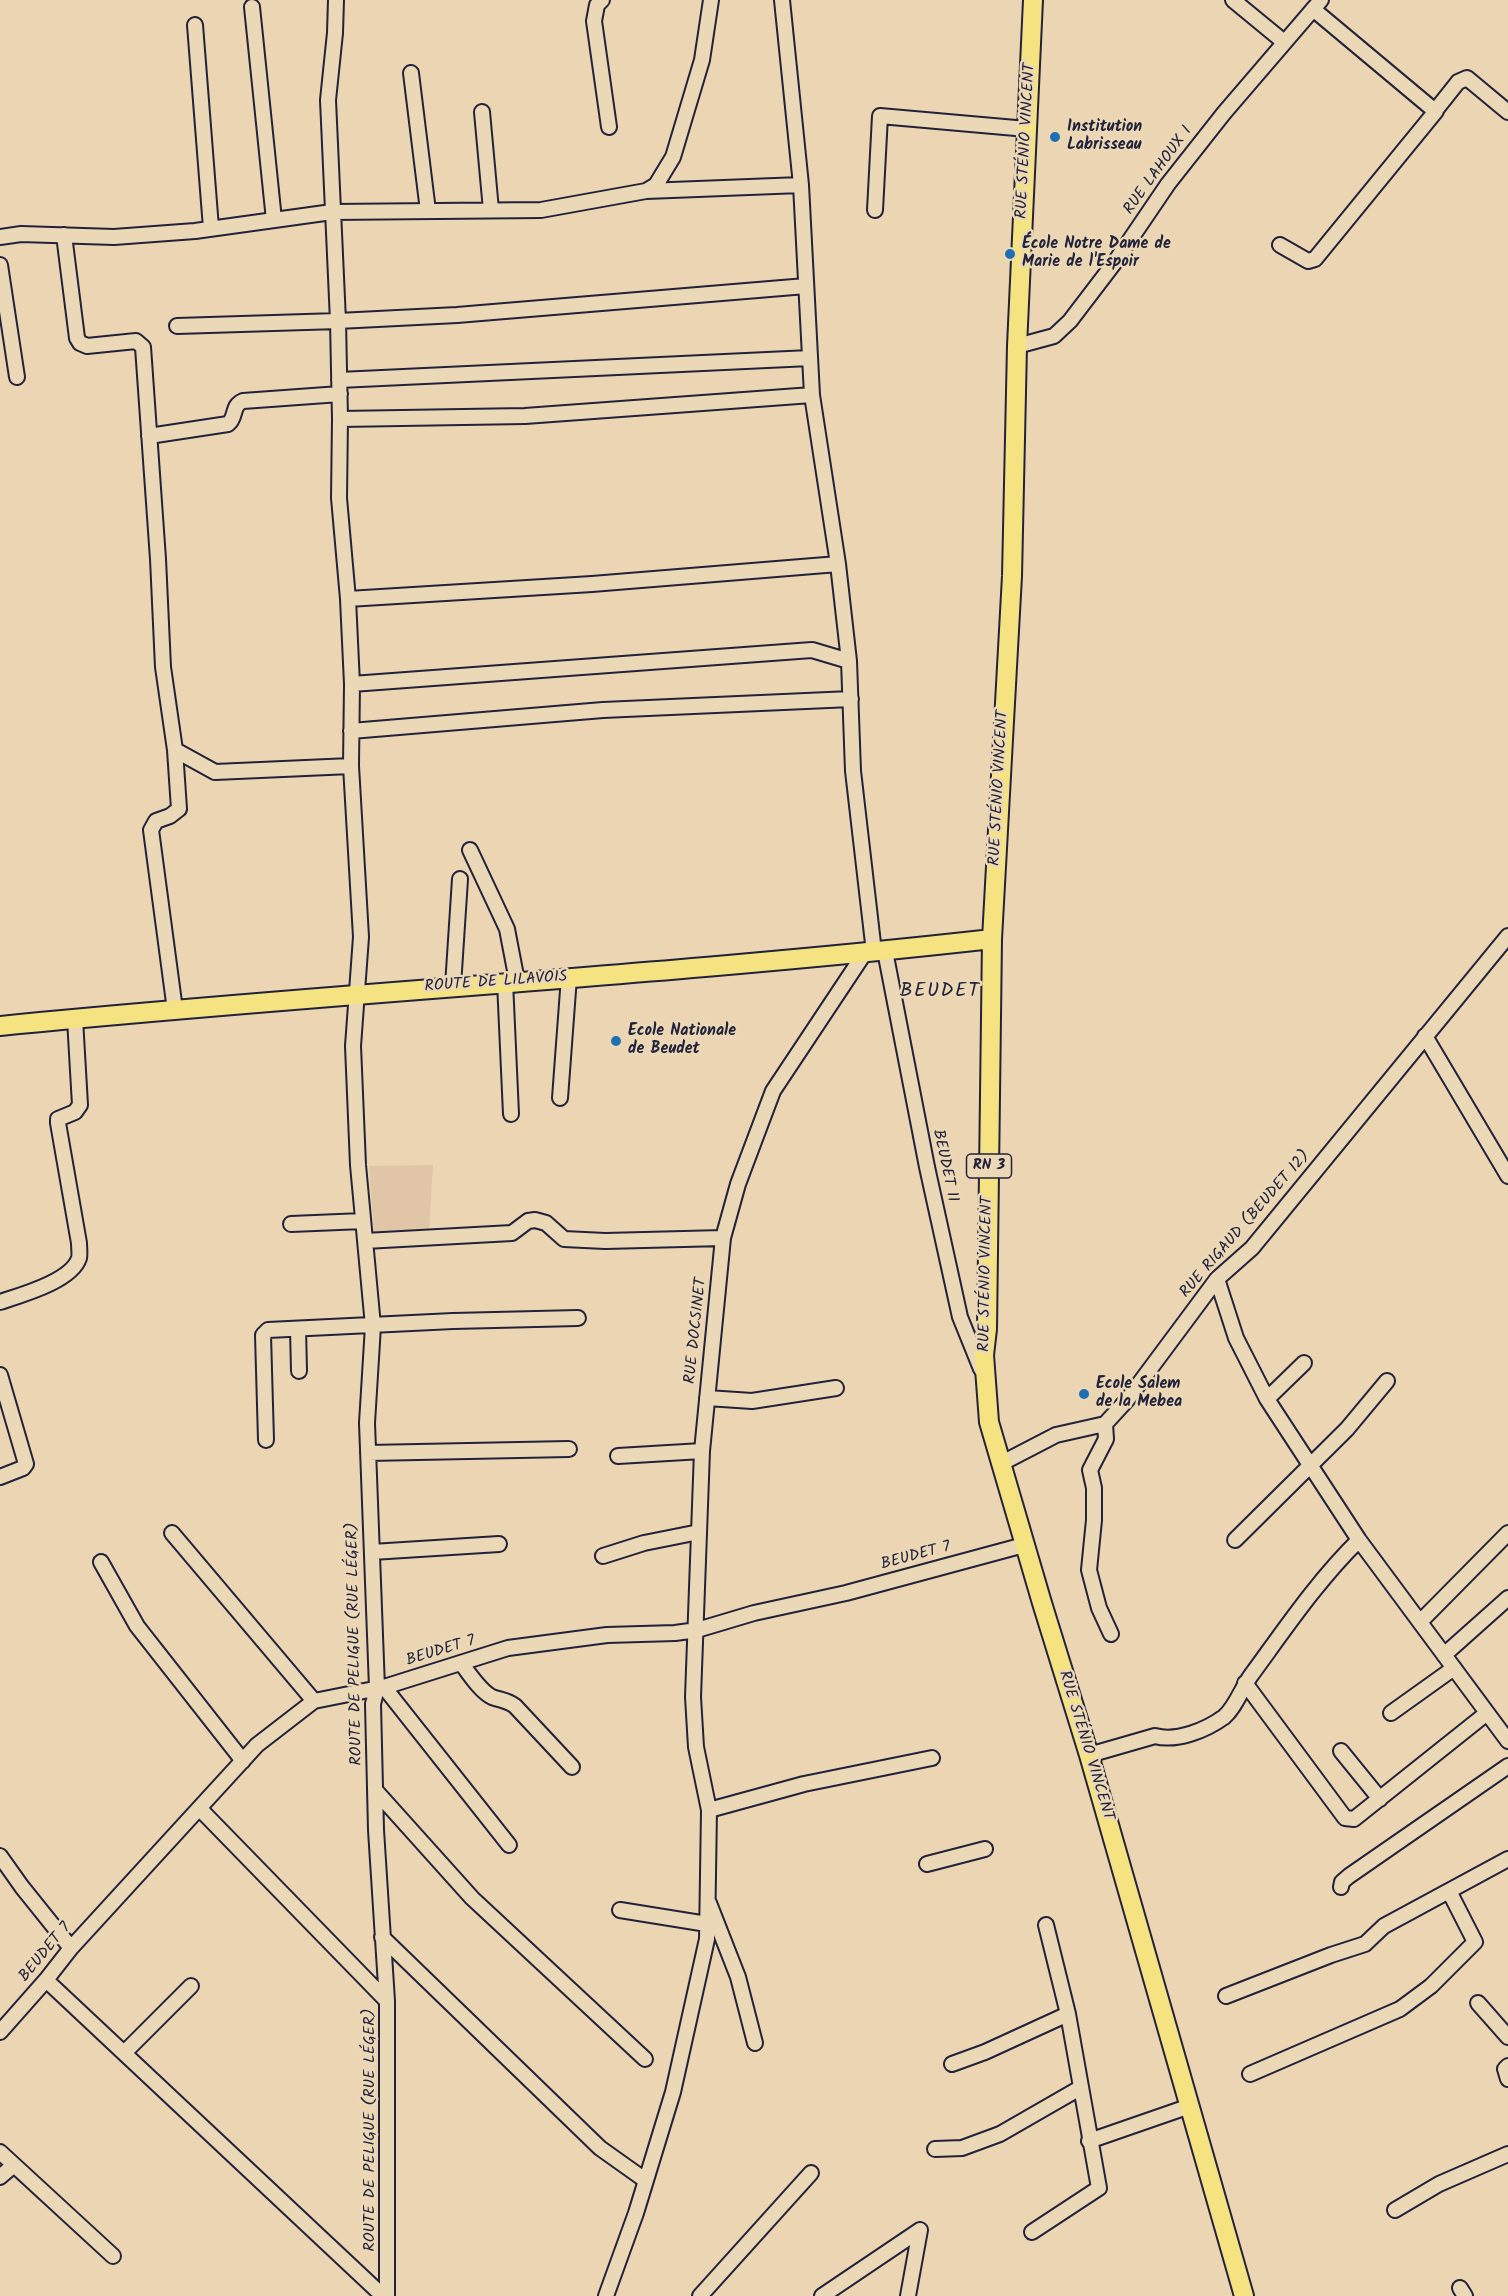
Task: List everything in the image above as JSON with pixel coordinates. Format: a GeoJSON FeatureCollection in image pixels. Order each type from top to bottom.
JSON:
{"type":"FeatureCollection","features":[{"type":"Feature","properties":{"kind":"main road","name":"RUE STÉNIO VINCENT"},"geometry":{"type":"LineString","coordinates":[[1033,0],[1017,346],[1012,576],[992,939],[987,1329],[984,1355],[986,1382],[990,1422],[1024,1545],[1089,1755],[1244,2296]]}},
{"type":"Feature","properties":{"kind":"main road","name":"ROUTE DE LILAVOIS"},"geometry":{"type":"LineString","coordinates":[[0,1026],[358,993],[874,952],[992,939]]}},
{"type":"Feature","properties":{"kind":"street","name":"ROUTE DE PELIGUE (RUE LÉGER)"},"geometry":{"type":"LineString","coordinates":[[336,0],[328,100],[338,321],[339,498],[348,598],[352,684],[351,766],[361,937],[353,1046],[358,1165],[373,1326],[367,1423],[380,1687],[373,1704],[375,1790],[387,2001],[385,2296]]}},
{"type":"Feature","properties":{"kind":"street"},"geometry":{"type":"LineString","coordinates":[[602,0],[597,5],[594,21],[609,127]]}},
{"type":"Feature","properties":{"kind":"street"},"geometry":{"type":"LineString","coordinates":[[646,191],[656,185],[673,157],[702,60],[711,0]]}},
{"type":"Feature","properties":{"kind":"street","name":"BEUDET 11"},"geometry":{"type":"LineString","coordinates":[[782,0],[801,185],[812,395],[838,564],[849,661],[853,771],[874,952],[927,1167],[960,1317],[986,1382]]}},
{"type":"Feature","properties":{"kind":"street"},"geometry":{"type":"LineString","coordinates":[[1233,0],[1284,42]]}},
{"type":"Feature","properties":{"kind":"street"},"geometry":{"type":"LineString","coordinates":[[1317,5],[1436,111]]}},
{"type":"Feature","properties":{"kind":"street","name":"RUE LAHOUX I"},"geometry":{"type":"LineString","coordinates":[[1017,346],[1054,336],[1070,321],[1115,262],[1177,172],[1224,113],[1317,5]]}},
{"type":"Feature","properties":{"kind":"street"},"geometry":{"type":"LineString","coordinates":[[252,7],[274,220]]}},
{"type":"Feature","properties":{"kind":"street"},"geometry":{"type":"LineString","coordinates":[[195,25],[211,228]]}},
{"type":"Feature","properties":{"kind":"street"},"geometry":{"type":"LineString","coordinates":[[411,73],[428,211]]}},
{"type":"Feature","properties":{"kind":"street"},"geometry":{"type":"LineString","coordinates":[[1280,245],[1308,261],[1315,259],[1458,82],[1467,78],[1508,112]]}},
{"type":"Feature","properties":{"kind":"street"},"geometry":{"type":"LineString","coordinates":[[482,112],[491,210]]}},
{"type":"Feature","properties":{"kind":"street"},"geometry":{"type":"LineString","coordinates":[[875,210],[880,116],[1027,129]]}},
{"type":"Feature","properties":{"kind":"street"},"geometry":{"type":"LineString","coordinates":[[0,237],[21,234],[114,237],[211,228],[332,212],[541,210],[646,191],[801,185]]}},
{"type":"Feature","properties":{"kind":"street"},"geometry":{"type":"LineString","coordinates":[[64,235],[77,338],[80,343],[87,346],[136,341],[143,347],[163,667],[175,750],[179,809],[170,816],[156,821],[151,830],[175,1010]]}},
{"type":"Feature","properties":{"kind":"street"},"geometry":{"type":"LineString","coordinates":[[0,265],[17,378]]}},
{"type":"Feature","properties":{"kind":"street"},"geometry":{"type":"LineString","coordinates":[[177,326],[457,315],[806,286]]}},
{"type":"Feature","properties":{"kind":"street"},"geometry":{"type":"LineString","coordinates":[[149,436],[228,424],[233,417],[234,407],[243,401],[339,387],[810,358]]}},
{"type":"Feature","properties":{"kind":"street"},"geometry":{"type":"LineString","coordinates":[[340,419],[525,416],[812,395]]}},
{"type":"Feature","properties":{"kind":"street"},"geometry":{"type":"LineString","coordinates":[[348,598],[592,585],[838,564]]}},
{"type":"Feature","properties":{"kind":"street"},"geometry":{"type":"LineString","coordinates":[[352,684],[812,650],[849,661]]}},
{"type":"Feature","properties":{"kind":"street"},"geometry":{"type":"LineString","coordinates":[[351,731],[603,710],[851,699]]}},
{"type":"Feature","properties":{"kind":"street"},"geometry":{"type":"LineString","coordinates":[[175,750],[216,772],[351,766]]}},
{"type":"Feature","properties":{"kind":"street"},"geometry":{"type":"LineString","coordinates":[[470,850],[507,929],[511,981],[511,1114]]}},
{"type":"Feature","properties":{"kind":"street"},"geometry":{"type":"LineString","coordinates":[[453,986],[460,879]]}},
{"type":"Feature","properties":{"kind":"street","name":"RUE RIGAUD (BEUDET 12)"},"geometry":{"type":"LineString","coordinates":[[1105,1424],[1127,1400],[1217,1279],[1252,1248],[1508,936]]}},
{"type":"Feature","properties":{"kind":"street","name":"RUE DOCSINET"},"geometry":{"type":"LineString","coordinates":[[606,2296],[636,2213],[673,2092],[707,1938],[710,1810],[696,1747],[693,1697],[702,1451],[723,1238],[738,1184],[772,1091],[874,952]]}},
{"type":"Feature","properties":{"kind":"street"},"geometry":{"type":"LineString","coordinates":[[560,1098],[568,977]]}},
{"type":"Feature","properties":{"kind":"street"},"geometry":{"type":"LineString","coordinates":[[0,1302],[59,1278],[71,1269],[79,1258],[79,1243],[58,1123],[58,1119],[75,1112],[80,1105],[75,1019]]}},
{"type":"Feature","properties":{"kind":"street"},"geometry":{"type":"LineString","coordinates":[[1425,1036],[1508,1176]]}},
{"type":"Feature","properties":{"kind":"street"},"geometry":{"type":"LineString","coordinates":[[365,1241],[512,1233],[528,1221],[535,1220],[546,1223],[564,1239],[604,1241],[723,1238]]}},
{"type":"Feature","properties":{"kind":"street"},"geometry":{"type":"LineString","coordinates":[[291,1224],[363,1221]]}},
{"type":"Feature","properties":{"kind":"street"},"geometry":{"type":"LineString","coordinates":[[1217,1279],[1236,1338],[1268,1399],[1359,1540],[1508,1741]]}},
{"type":"Feature","properties":{"kind":"street"},"geometry":{"type":"LineString","coordinates":[[266,1440],[263,1335],[268,1330],[453,1320],[578,1318]]}},
{"type":"Feature","properties":{"kind":"street"},"geometry":{"type":"LineString","coordinates":[[298,1329],[299,1371]]}},
{"type":"Feature","properties":{"kind":"street"},"geometry":{"type":"LineString","coordinates":[[1268,1399],[1304,1363]]}},
{"type":"Feature","properties":{"kind":"street"},"geometry":{"type":"LineString","coordinates":[[0,1375],[26,1464],[23,1468],[0,1477]]}},
{"type":"Feature","properties":{"kind":"street"},"geometry":{"type":"LineString","coordinates":[[1235,1540],[1347,1429],[1387,1381]]}},
{"type":"Feature","properties":{"kind":"street"},"geometry":{"type":"LineString","coordinates":[[707,1398],[752,1401],[836,1388]]}},
{"type":"Feature","properties":{"kind":"street"},"geometry":{"type":"LineString","coordinates":[[1002,1463],[1056,1436],[1105,1424],[1106,1439],[1090,1470],[1094,1488],[1094,1520],[1089,1570],[1099,1608],[1111,1634]]}},
{"type":"Feature","properties":{"kind":"street"},"geometry":{"type":"LineString","coordinates":[[368,1453],[569,1449]]}},
{"type":"Feature","properties":{"kind":"street"},"geometry":{"type":"LineString","coordinates":[[618,1456],[702,1451]]}},
{"type":"Feature","properties":{"kind":"street"},"geometry":{"type":"LineString","coordinates":[[603,1556],[644,1543],[699,1532]]}},
{"type":"Feature","properties":{"kind":"street"},"geometry":{"type":"LineString","coordinates":[[172,1533],[314,1701]]}},
{"type":"Feature","properties":{"kind":"street"},"geometry":{"type":"LineString","coordinates":[[1420,1622],[1508,1533]]}},
{"type":"Feature","properties":{"kind":"street"},"geometry":{"type":"LineString","coordinates":[[1089,1755],[1155,1737],[1164,1739],[1186,1736],[1223,1718],[1230,1711],[1245,1683],[1292,1620],[1359,1540]]}},
{"type":"Feature","properties":{"kind":"street"},"geometry":{"type":"LineString","coordinates":[[372,1552],[500,1544]]}},
{"type":"Feature","properties":{"kind":"street","name":"BEUDET 7"},"geometry":{"type":"LineString","coordinates":[[0,2032],[71,1948],[201,1809],[257,1745],[314,1701],[380,1687],[508,1648],[607,1635],[697,1630],[754,1613],[846,1593],[1024,1545]]}},
{"type":"Feature","properties":{"kind":"street"},"geometry":{"type":"LineString","coordinates":[[101,1562],[137,1626],[243,1761]]}},
{"type":"Feature","properties":{"kind":"street"},"geometry":{"type":"LineString","coordinates":[[1444,1655],[1508,1598]]}},
{"type":"Feature","properties":{"kind":"street"},"geometry":{"type":"LineString","coordinates":[[461,1663],[486,1693],[515,1706],[572,1767]]}},
{"type":"Feature","properties":{"kind":"street"},"geometry":{"type":"LineString","coordinates":[[1391,1713],[1454,1668]]}},
{"type":"Feature","properties":{"kind":"street"},"geometry":{"type":"LineString","coordinates":[[1245,1683],[1345,1818],[1354,1820],[1487,1713]]}},
{"type":"Feature","properties":{"kind":"street"},"geometry":{"type":"LineString","coordinates":[[380,1687],[509,1845]]}},
{"type":"Feature","properties":{"kind":"street"},"geometry":{"type":"LineString","coordinates":[[1341,1751],[1380,1799]]}},
{"type":"Feature","properties":{"kind":"street"},"geometry":{"type":"LineString","coordinates":[[710,1810],[804,1785],[932,1758]]}},
{"type":"Feature","properties":{"kind":"street"},"geometry":{"type":"LineString","coordinates":[[1341,1887],[1342,1882],[1349,1876],[1508,1766]]}},
{"type":"Feature","properties":{"kind":"street"},"geometry":{"type":"LineString","coordinates":[[375,1790],[472,1898],[645,2059]]}},
{"type":"Feature","properties":{"kind":"street"},"geometry":{"type":"LineString","coordinates":[[201,1809],[387,2001]]}},
{"type":"Feature","properties":{"kind":"street"},"geometry":{"type":"LineString","coordinates":[[927,1864],[985,1849]]}},
{"type":"Feature","properties":{"kind":"street"},"geometry":{"type":"LineString","coordinates":[[0,1856],[71,1948]]}},
{"type":"Feature","properties":{"kind":"street"},"geometry":{"type":"LineString","coordinates":[[1226,1996],[1321,1958],[1365,1944],[1383,1926],[1508,1859]]}},
{"type":"Feature","properties":{"kind":"street"},"geometry":{"type":"LineString","coordinates":[[1250,2074],[1400,2008],[1431,1986],[1475,1942],[1449,1892]]}},
{"type":"Feature","properties":{"kind":"street"},"geometry":{"type":"LineString","coordinates":[[707,1898],[738,1977],[755,2043]]}},
{"type":"Feature","properties":{"kind":"street"},"geometry":{"type":"LineString","coordinates":[[620,1910],[707,1924]]}},
{"type":"Feature","properties":{"kind":"street"},"geometry":{"type":"LineString","coordinates":[[1032,2232],[1099,2188],[1068,2014],[1046,1925]]}},
{"type":"Feature","properties":{"kind":"street"},"geometry":{"type":"LineString","coordinates":[[382,1937],[600,2148],[645,2180]]}},
{"type":"Feature","properties":{"kind":"street"},"geometry":{"type":"LineString","coordinates":[[46,1980],[385,2296]]}},
{"type":"Feature","properties":{"kind":"street"},"geometry":{"type":"LineString","coordinates":[[124,2053],[191,1986]]}},
{"type":"Feature","properties":{"kind":"street"},"geometry":{"type":"LineString","coordinates":[[1478,2003],[1508,2037]]}},
{"type":"Feature","properties":{"kind":"street"},"geometry":{"type":"LineString","coordinates":[[952,2064],[985,2052],[1068,2014]]}},
{"type":"Feature","properties":{"kind":"street"},"geometry":{"type":"LineString","coordinates":[[1508,2066],[1505,2069],[1508,2079]]}},
{"type":"Feature","properties":{"kind":"street"},"geometry":{"type":"LineString","coordinates":[[935,2149],[962,2148],[1000,2134],[1080,2088]]}},
{"type":"Feature","properties":{"kind":"street"},"geometry":{"type":"LineString","coordinates":[[1089,2141],[1190,2106]]}},
{"type":"Feature","properties":{"kind":"street"},"geometry":{"type":"LineString","coordinates":[[0,2152],[113,2256]]}},
{"type":"Feature","properties":{"kind":"street"},"geometry":{"type":"LineString","coordinates":[[1395,2210],[1439,2184],[1508,2154]]}},
{"type":"Feature","properties":{"kind":"street"},"geometry":{"type":"LineString","coordinates":[[0,2177],[14,2165]]}},
{"type":"Feature","properties":{"kind":"street"},"geometry":{"type":"LineString","coordinates":[[700,2296],[811,2173]]}},
{"type":"Feature","properties":{"kind":"street"},"geometry":{"type":"LineString","coordinates":[[822,2296],[920,2230],[908,2296]]}},
{"type":"Feature","properties":{"kind":"shaded area"},"geometry":{"type":"Polygon","coordinates":[[[433,1165],[429,1231],[374,1235],[369,1166],[433,1165]]]}},
{"type":"Feature","properties":{"kind":"place","name":"Institution Labrisseau"},"geometry":{"type":"Point","coordinates":[1055,137]}},
{"type":"Feature","properties":{"kind":"place","name":"École Notre Dame de Marie de l'Espoir"},"geometry":{"type":"Point","coordinates":[1010,254]}},
{"type":"Feature","properties":{"kind":"place","name":"Ecole Nationale de Beudet"},"geometry":{"type":"Point","coordinates":[616,1041]}},
{"type":"Feature","properties":{"kind":"place","name":"Ecole Salem de la Mebea"},"geometry":{"type":"Point","coordinates":[1084,1394]}},
{"type":"Feature","properties":{"kind":"district","name":"BEUDET"},"geometry":{"type":"Point","coordinates":[940,993]}}]}
